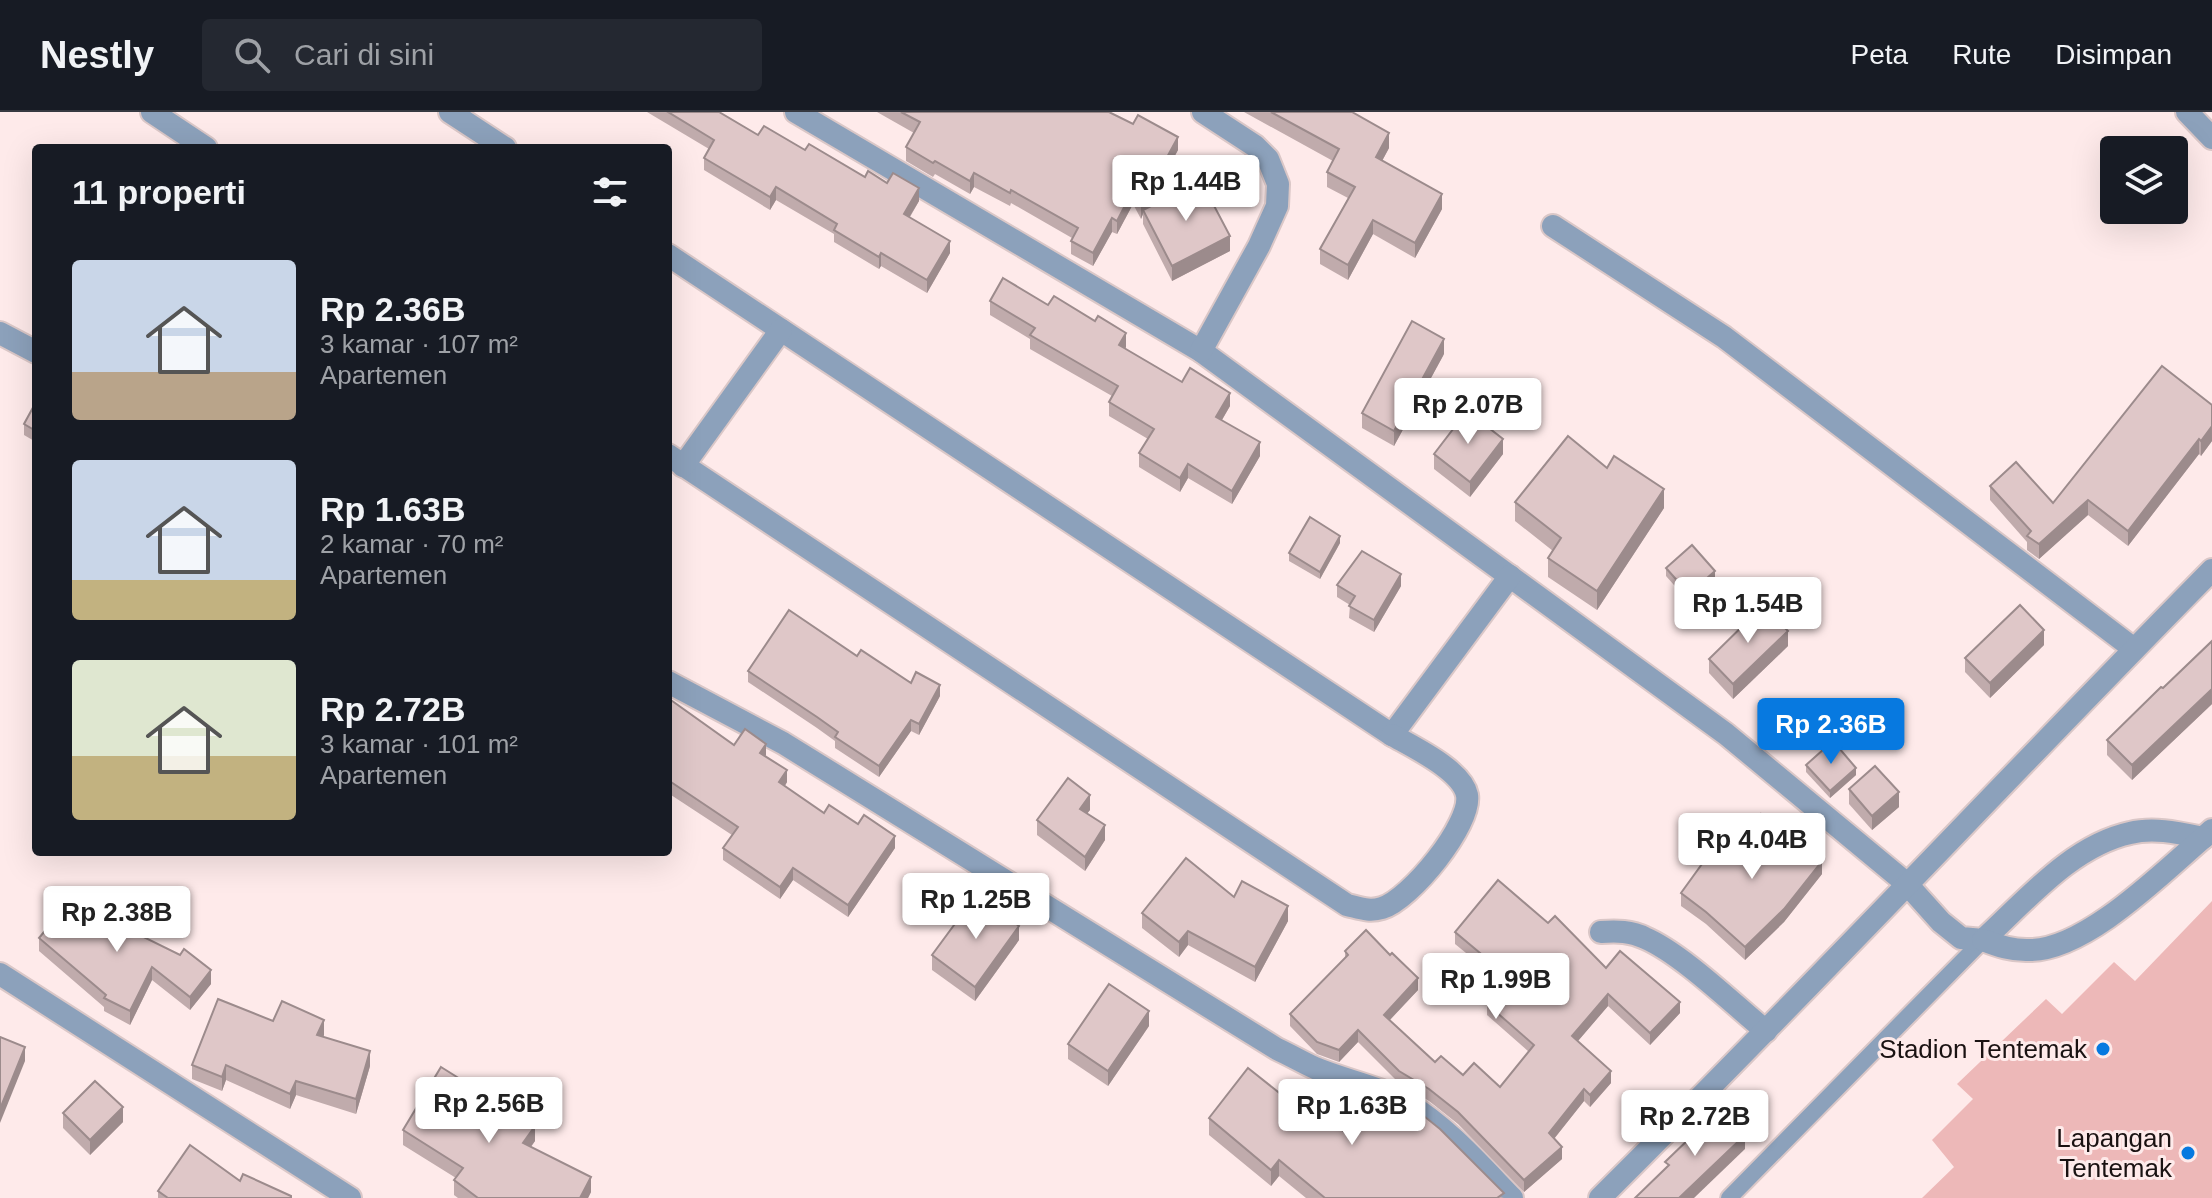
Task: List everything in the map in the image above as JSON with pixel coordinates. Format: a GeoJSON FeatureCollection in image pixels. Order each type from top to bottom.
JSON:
{"type":"FeatureCollection","features":[{"type":"Feature","properties":{"kind":"street"},"geometry":{"type":"LineString","coordinates":[[152,112],[200,144]]}},
{"type":"Feature","properties":{"kind":"street"},"geometry":{"type":"LineString","coordinates":[[450,112],[499,144]]}},
{"type":"Feature","properties":{"kind":"street"},"geometry":{"type":"LineString","coordinates":[[796,112],[1201,351],[1726,734],[1906,883],[1941,922],[1961,938],[2033,951],[2071,939],[2105,920],[2207,834]]}},
{"type":"Feature","properties":{"kind":"street"},"geometry":{"type":"LineString","coordinates":[[1201,351],[1259,246],[1277,206],[1278,184],[1268,159],[1255,146],[1203,112]]}},
{"type":"Feature","properties":{"kind":"street"},"geometry":{"type":"LineString","coordinates":[[2187,112],[2212,138]]}},
{"type":"Feature","properties":{"kind":"street"},"geometry":{"type":"LineString","coordinates":[[1553,226],[1724,337],[2134,649]]}},
{"type":"Feature","properties":{"kind":"street"},"geometry":{"type":"LineString","coordinates":[[672,258],[1392,735],[1448,769],[1459,779],[1467,793],[1467,810],[1455,836],[1403,896],[1386,908],[1369,911],[1347,905],[676,461],[781,330]]}},
{"type":"Feature","properties":{"kind":"street"},"geometry":{"type":"LineString","coordinates":[[0,333],[32,350]]}},
{"type":"Feature","properties":{"kind":"street"},"geometry":{"type":"LineString","coordinates":[[1600,1198],[2212,570]]}},
{"type":"Feature","properties":{"kind":"street"},"geometry":{"type":"LineString","coordinates":[[1392,735],[1510,576]]}},
{"type":"Feature","properties":{"kind":"street"},"geometry":{"type":"LineString","coordinates":[[672,684],[783,743],[1277,1049],[1407,1104],[1475,1159],[1512,1198]]}},
{"type":"Feature","properties":{"kind":"street"},"geometry":{"type":"LineString","coordinates":[[1983,940],[2062,868],[2096,843],[2131,832],[2207,834]]}},
{"type":"Feature","properties":{"kind":"street"},"geometry":{"type":"LineString","coordinates":[[1601,932],[1622,931],[1646,938],[1679,960],[1766,1031]]}},
{"type":"Feature","properties":{"kind":"street"},"geometry":{"type":"LineString","coordinates":[[0,974],[350,1198]]}},
{"type":"Feature","properties":{"kind":"lane"},"geometry":{"type":"LineString","coordinates":[[1729,1198],[1983,940]]}},
{"type":"Feature","properties":{"kind":"shaded area","name":"Stadion Tentemak"},"geometry":{"type":"Polygon","coordinates":[[[2212,901],[2212,1198],[1922,1198],[1954,1167],[1932,1140],[1973,1099],[1957,1084],[2046,999],[2062,1014],[2114,962],[2135,981],[2212,901]]]}},
{"type":"Feature","properties":{"kind":"building"},"geometry":{"type":"Polygon","coordinates":[[[668,112],[719,112],[758,135],[764,126],[805,150],[809,144],[865,177],[868,171],[887,183],[893,173],[919,188],[904,214],[950,241],[927,280],[881,253],[879,257],[834,230],[837,224],[776,187],[770,197],[704,158],[714,140],[668,112]]]}},
{"type":"Feature","properties":{"kind":"building"},"geometry":{"type":"Polygon","coordinates":[[[901,112],[1109,112],[1133,124],[1138,115],[1178,137],[1141,205],[1133,190],[1117,221],[1112,218],[1093,253],[1071,241],[1078,228],[1011,190],[1010,193],[974,173],[970,181],[906,147],[920,122],[901,112]]]}},
{"type":"Feature","properties":{"kind":"building"},"geometry":{"type":"Polygon","coordinates":[[[1271,112],[1352,112],[1389,133],[1376,157],[1442,194],[1415,243],[1373,220],[1348,265],[1320,249],[1355,187],[1327,172],[1339,149],[1271,112]]]}},
{"type":"Feature","properties":{"kind":"building"},"geometry":{"type":"Polygon","coordinates":[[[1201,181],[1230,236],[1172,266],[1143,210],[1201,181]]]}},
{"type":"Feature","properties":{"kind":"building"},"geometry":{"type":"Polygon","coordinates":[[[1003,278],[1048,305],[1054,296],[1095,321],[1098,316],[1126,333],[1119,345],[1182,382],[1190,368],[1230,393],[1216,417],[1260,442],[1232,491],[1188,464],[1180,478],[1139,453],[1154,429],[1109,402],[1118,386],[1030,335],[1035,328],[990,301],[1003,278]]]}},
{"type":"Feature","properties":{"kind":"building"},"geometry":{"type":"Polygon","coordinates":[[[1412,321],[1444,339],[1394,431],[1362,413],[1412,321]]]}},
{"type":"Feature","properties":{"kind":"building"},"geometry":{"type":"Polygon","coordinates":[[[2162,366],[2212,405],[2212,426],[2201,441],[2199,439],[2128,531],[2088,500],[2039,544],[2027,536],[2031,531],[1990,486],[2016,462],[2053,503],[2162,366]]]}},
{"type":"Feature","properties":{"kind":"building"},"geometry":{"type":"Polygon","coordinates":[[[32,409],[32,429],[24,424],[32,409]]]}},
{"type":"Feature","properties":{"kind":"building"},"geometry":{"type":"Polygon","coordinates":[[[1467,411],[1503,439],[1470,482],[1434,454],[1467,411]]]}},
{"type":"Feature","properties":{"kind":"building"},"geometry":{"type":"Polygon","coordinates":[[[1568,436],[1607,468],[1614,456],[1664,489],[1597,591],[1548,558],[1561,538],[1515,502],[1568,436]]]}},
{"type":"Feature","properties":{"kind":"building"},"geometry":{"type":"Polygon","coordinates":[[[1310,517],[1340,536],[1320,572],[1289,553],[1310,517]]]}},
{"type":"Feature","properties":{"kind":"building"},"geometry":{"type":"Polygon","coordinates":[[[1692,545],[1715,571],[1689,594],[1666,568],[1692,545]]]}},
{"type":"Feature","properties":{"kind":"building"},"geometry":{"type":"Polygon","coordinates":[[[1362,551],[1401,574],[1374,620],[1349,606],[1355,596],[1337,585],[1362,551]]]}},
{"type":"Feature","properties":{"kind":"building"},"geometry":{"type":"Polygon","coordinates":[[[2020,605],[2044,630],[1990,683],[1965,658],[2020,605]]]}},
{"type":"Feature","properties":{"kind":"building"},"geometry":{"type":"Polygon","coordinates":[[[1763,606],[1788,631],[1733,684],[1709,659],[1763,606]]]}},
{"type":"Feature","properties":{"kind":"building"},"geometry":{"type":"Polygon","coordinates":[[[789,610],[857,656],[861,650],[911,683],[916,672],[940,685],[919,724],[911,720],[879,766],[835,737],[838,732],[748,671],[789,610]]]}},
{"type":"Feature","properties":{"kind":"building"},"geometry":{"type":"Polygon","coordinates":[[[2212,641],[2212,689],[2132,765],[2107,740],[2212,641]]]}},
{"type":"Feature","properties":{"kind":"building"},"geometry":{"type":"Polygon","coordinates":[[[672,701],[734,745],[745,729],[766,744],[760,753],[787,770],[779,782],[824,813],[829,805],[858,824],[864,815],[895,836],[848,905],[793,868],[780,887],[723,848],[738,827],[672,783],[672,701]]]}},
{"type":"Feature","properties":{"kind":"building"},"geometry":{"type":"Polygon","coordinates":[[[1833,741],[1856,768],[1830,791],[1806,765],[1833,741]]]}},
{"type":"Feature","properties":{"kind":"building"},"geometry":{"type":"Polygon","coordinates":[[[1875,766],[1899,792],[1872,816],[1849,789],[1875,766]]]}},
{"type":"Feature","properties":{"kind":"building"},"geometry":{"type":"Polygon","coordinates":[[[1068,778],[1090,795],[1080,809],[1105,825],[1085,857],[1037,820],[1068,778]]]}},
{"type":"Feature","properties":{"kind":"building"},"geometry":{"type":"Polygon","coordinates":[[[1761,814],[1822,861],[1784,909],[1745,947],[1681,893],[1710,853],[1723,863],[1761,814]]]}},
{"type":"Feature","properties":{"kind":"building"},"geometry":{"type":"Polygon","coordinates":[[[1186,858],[1234,897],[1242,881],[1288,906],[1255,967],[1188,931],[1179,942],[1142,913],[1186,858]]]}},
{"type":"Feature","properties":{"kind":"building"},"geometry":{"type":"Polygon","coordinates":[[[1498,880],[1548,923],[1555,916],[1606,968],[1620,951],[1680,1002],[1650,1033],[1608,994],[1572,1036],[1611,1071],[1590,1095],[1584,1089],[1549,1133],[1562,1147],[1524,1180],[1458,1112],[1399,1071],[1358,1030],[1339,1050],[1317,1042],[1290,1014],[1348,955],[1345,951],[1366,930],[1418,978],[1384,1015],[1435,1062],[1441,1056],[1463,1075],[1474,1063],[1500,1087],[1534,1045],[1487,1004],[1510,978],[1455,932],[1498,880]]]}},
{"type":"Feature","properties":{"kind":"building"},"geometry":{"type":"Polygon","coordinates":[[[78,891],[115,923],[180,955],[184,949],[211,970],[190,997],[152,967],[130,1011],[104,998],[106,995],[39,938],[78,891]]]}},
{"type":"Feature","properties":{"kind":"building"},"geometry":{"type":"Polygon","coordinates":[[[977,894],[1019,926],[975,987],[932,955],[977,894]]]}},
{"type":"Feature","properties":{"kind":"building"},"geometry":{"type":"Polygon","coordinates":[[[1109,984],[1149,1011],[1108,1071],[1068,1044],[1109,984]]]}},
{"type":"Feature","properties":{"kind":"building"},"geometry":{"type":"Polygon","coordinates":[[[218,999],[273,1021],[282,1001],[324,1020],[317,1035],[370,1051],[356,1099],[296,1081],[290,1094],[226,1065],[222,1077],[192,1065],[218,999]]]}},
{"type":"Feature","properties":{"kind":"building"},"geometry":{"type":"Polygon","coordinates":[[[0,1037],[25,1047],[0,1109],[0,1037]]]}},
{"type":"Feature","properties":{"kind":"building"},"geometry":{"type":"Polygon","coordinates":[[[441,1067],[508,1109],[510,1107],[535,1126],[523,1143],[591,1177],[580,1198],[478,1198],[454,1180],[463,1168],[403,1130],[441,1067]]]}},
{"type":"Feature","properties":{"kind":"building"},"geometry":{"type":"Polygon","coordinates":[[[1248,1068],[1297,1107],[1302,1101],[1332,1128],[1335,1124],[1348,1135],[1382,1090],[1414,1108],[1440,1129],[1504,1193],[1497,1198],[1325,1198],[1279,1160],[1271,1170],[1209,1118],[1248,1068]]]}},
{"type":"Feature","properties":{"kind":"building"},"geometry":{"type":"Polygon","coordinates":[[[95,1081],[123,1107],[90,1140],[63,1113],[95,1081]]]}},
{"type":"Feature","properties":{"kind":"building"},"geometry":{"type":"Polygon","coordinates":[[[1720,1109],[1745,1135],[1679,1198],[1635,1198],[1669,1165],[1665,1162],[1720,1109]]]}},
{"type":"Feature","properties":{"kind":"building"},"geometry":{"type":"Polygon","coordinates":[[[190,1145],[240,1181],[243,1174],[291,1198],[168,1198],[158,1191],[190,1145]]]}},
{"type":"Feature","properties":{"kind":"place","name":"Stadion Tentemak"},"geometry":{"type":"Point","coordinates":[2103,1049]}},
{"type":"Feature","properties":{"kind":"place","name":"Lapangan Tentemak"},"geometry":{"type":"Point","coordinates":[2188,1153]}}]}
